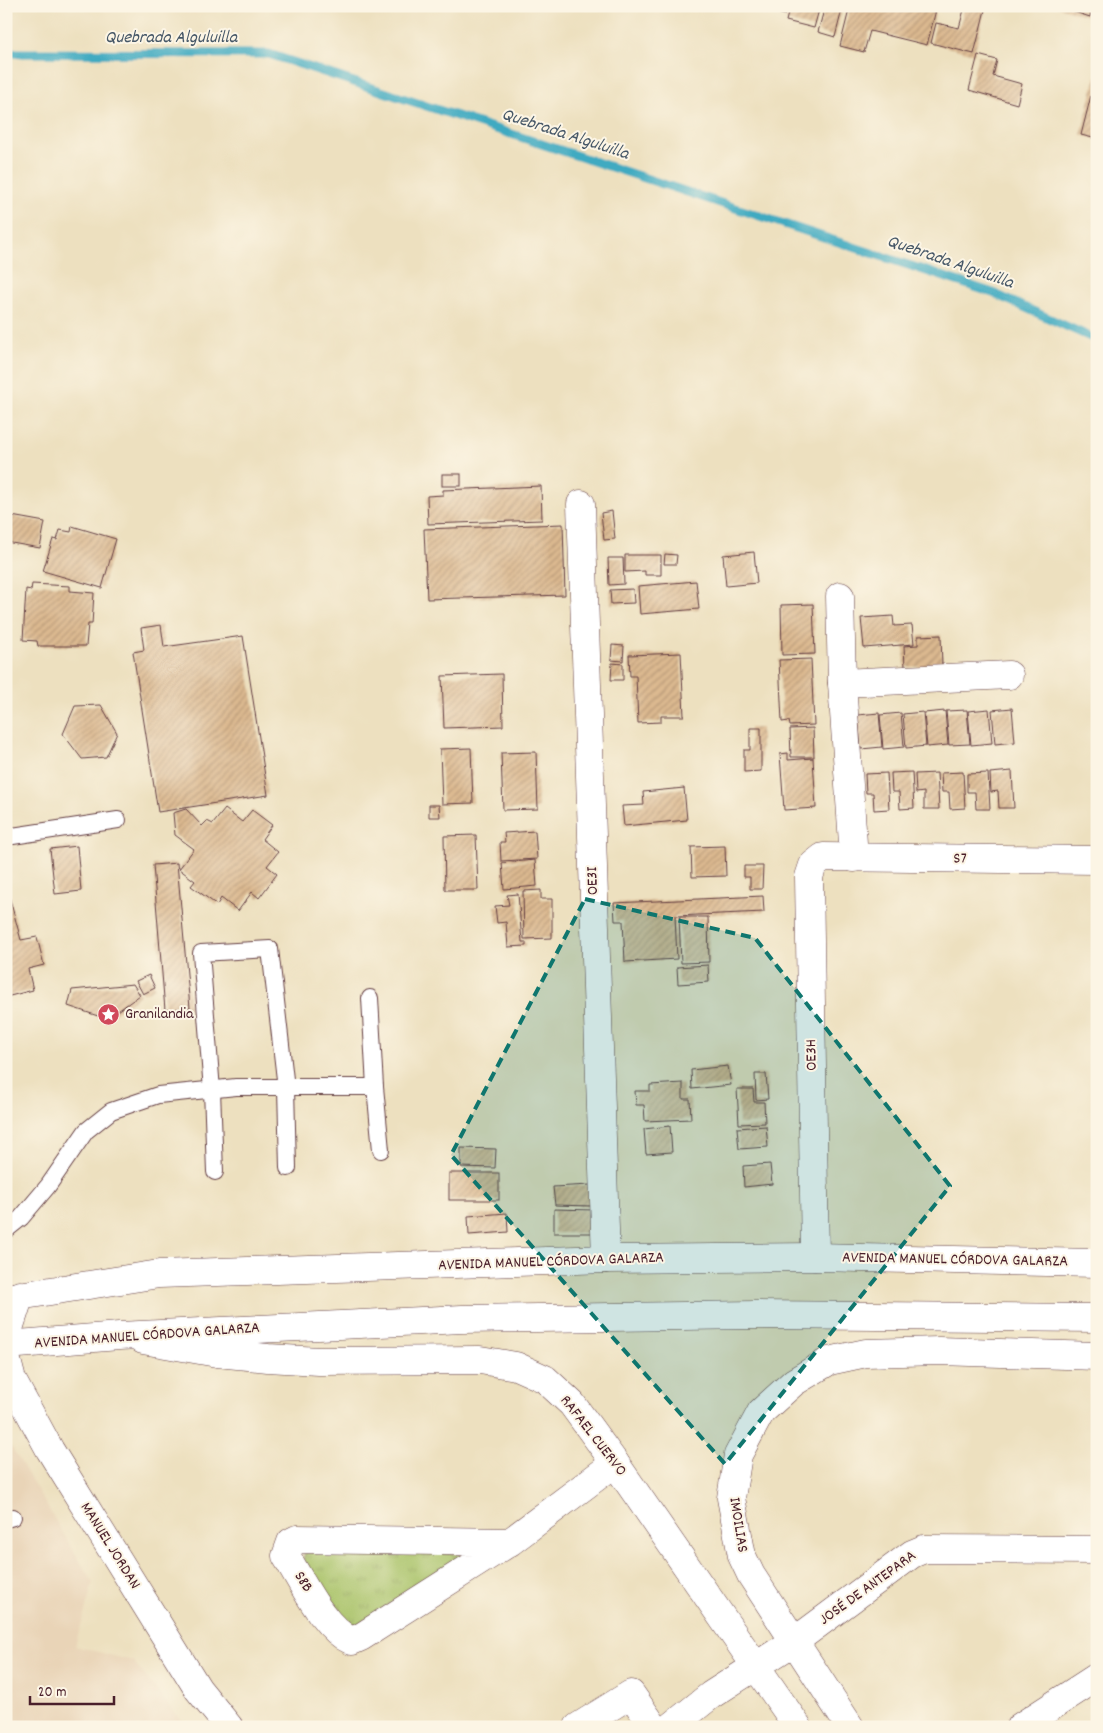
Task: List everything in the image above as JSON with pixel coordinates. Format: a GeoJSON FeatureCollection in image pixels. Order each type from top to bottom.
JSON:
{"type":"FeatureCollection","features":[{"type":"Feature","properties":{"kind":"street","name":"OE3I"},"geometry":{"type":"LineString","coordinates":[[580,504],[606,1259]]}},
{"type":"Feature","properties":{"kind":"street"},"geometry":{"type":"LineString","coordinates":[[840,596],[842,683],[854,858]]}},
{"type":"Feature","properties":{"kind":"street"},"geometry":{"type":"LineString","coordinates":[[842,683],[1009,675]]}},
{"type":"Feature","properties":{"kind":"street","name":"S7"},"geometry":{"type":"LineString","coordinates":[[823,857],[1097,860]]}},
{"type":"Feature","properties":{"kind":"street","name":"OE3H"},"geometry":{"type":"LineString","coordinates":[[815,1258],[809,877],[813,865],[823,857]]}},
{"type":"Feature","properties":{"kind":"street","name":"AVENIDA MANUEL CÓRDOVA GALARZA"},"geometry":{"type":"LineString","coordinates":[[13,1297],[159,1274],[606,1259],[815,1258],[1097,1263]]}},
{"type":"Feature","properties":{"kind":"street"},"geometry":{"type":"LineString","coordinates":[[6,1338],[13,1297]]}},
{"type":"Feature","properties":{"kind":"street","name":"AVENIDA MANUEL CÓRDOVA GALARZA"},"geometry":{"type":"LineString","coordinates":[[6,1345],[119,1336],[462,1319],[756,1315],[1097,1318]]}},
{"type":"Feature","properties":{"kind":"street","name":"RAFAEL CUERVO"},"geometry":{"type":"LineString","coordinates":[[119,1336],[217,1353],[268,1358],[318,1360],[480,1360],[516,1366],[545,1379],[572,1404],[615,1463],[757,1665],[798,1727]]}},
{"type":"Feature","properties":{"kind":"street","name":"IMOILIAS"},"geometry":{"type":"LineString","coordinates":[[850,1727],[742,1556],[731,1498],[738,1455],[761,1412],[794,1382],[829,1362],[866,1353],[939,1351],[1097,1356]]}},
{"type":"Feature","properties":{"kind":"street","name":"MANUEL JORDAN"},"geometry":{"type":"LineString","coordinates":[[6,1357],[12,1380],[50,1450],[198,1689],[229,1727]]}},
{"type":"Feature","properties":{"kind":"street","name":"S8B"},"geometry":{"type":"LineString","coordinates":[[510,1542],[297,1539],[291,1542],[286,1556],[330,1625],[340,1635],[352,1641],[510,1542],[615,1463]]}},
{"type":"Feature","properties":{"kind":"street","name":"JOSÉ DE ANTEPARA"},"geometry":{"type":"LineString","coordinates":[[671,1727],[711,1695],[795,1641],[912,1554],[924,1549],[1097,1550]]}},
{"type":"Feature","properties":{"kind":"street"},"geometry":{"type":"LineString","coordinates":[[1020,1727],[1097,1677]]}},
{"type":"Feature","properties":{"kind":"street"},"geometry":{"type":"LineString","coordinates":[[578,1727],[631,1694],[654,1727]]}},
{"type":"Feature","properties":{"kind":"lane"},"geometry":{"type":"LineString","coordinates":[[6,837],[118,820]]}},
{"type":"Feature","properties":{"kind":"lane"},"geometry":{"type":"LineString","coordinates":[[215,1172],[212,1090],[201,953],[270,949],[286,1088],[288,1168]]}},
{"type":"Feature","properties":{"kind":"lane"},"geometry":{"type":"LineString","coordinates":[[370,998],[381,1150]]}},
{"type":"Feature","properties":{"kind":"lane"},"geometry":{"type":"LineString","coordinates":[[6,1230],[20,1218],[48,1186],[86,1131],[111,1111],[158,1095],[236,1087],[375,1087]]}},
{"type":"Feature","properties":{"kind":"highlighted area"},"geometry":{"type":"Polygon","coordinates":[[[585,899],[755,938],[950,1186],[725,1464],[451,1155],[585,899]]]}},
{"type":"Feature","properties":{"kind":"shaded area"},"geometry":{"type":"Polygon","coordinates":[[[6,1445],[12,1448],[93,1583],[75,1646],[133,1661],[186,1727],[6,1727],[6,1445]]]}},
{"type":"Feature","properties":{"kind":"green space"},"geometry":{"type":"Polygon","coordinates":[[[305,1552],[464,1554],[464,1558],[355,1626],[347,1621],[303,1559],[305,1552]]]}},
{"type":"Feature","properties":{"kind":"building"},"geometry":{"type":"Polygon","coordinates":[[[775,6],[787,6],[785,15],[773,12],[775,6]]]}},
{"type":"Feature","properties":{"kind":"building"},"geometry":{"type":"Polygon","coordinates":[[[790,6],[820,6],[814,28],[786,21],[790,6]]]}},
{"type":"Feature","properties":{"kind":"building"},"geometry":{"type":"Polygon","coordinates":[[[825,6],[843,6],[835,37],[818,32],[825,6]]]}},
{"type":"Feature","properties":{"kind":"building"},"geometry":{"type":"Polygon","coordinates":[[[850,6],[937,6],[927,45],[870,31],[864,52],[840,46],[850,6]]]}},
{"type":"Feature","properties":{"kind":"building"},"geometry":{"type":"Polygon","coordinates":[[[965,6],[986,6],[974,54],[931,43],[936,23],[959,28],[965,6]]]}},
{"type":"Feature","properties":{"kind":"building"},"geometry":{"type":"Polygon","coordinates":[[[1056,6],[1093,6],[1090,17],[1056,6]]]}},
{"type":"Feature","properties":{"kind":"building"},"geometry":{"type":"Polygon","coordinates":[[[978,55],[997,60],[993,76],[1022,84],[1017,104],[969,90],[978,55]]]}},
{"type":"Feature","properties":{"kind":"building"},"geometry":{"type":"Polygon","coordinates":[[[1097,77],[1097,139],[1081,135],[1097,77]]]}},
{"type":"Feature","properties":{"kind":"building"},"geometry":{"type":"Polygon","coordinates":[[[442,474],[461,474],[461,486],[442,486],[442,474]]]}},
{"type":"Feature","properties":{"kind":"building"},"geometry":{"type":"Polygon","coordinates":[[[541,486],[542,520],[428,524],[427,496],[443,495],[443,490],[541,486]]]}},
{"type":"Feature","properties":{"kind":"building"},"geometry":{"type":"Polygon","coordinates":[[[612,511],[615,539],[604,540],[601,513],[612,511]]]}},
{"type":"Feature","properties":{"kind":"building"},"geometry":{"type":"Polygon","coordinates":[[[6,515],[45,522],[40,548],[6,542],[6,515]]]}},
{"type":"Feature","properties":{"kind":"building"},"geometry":{"type":"Polygon","coordinates":[[[563,524],[565,595],[427,599],[424,529],[563,524]]]}},
{"type":"Feature","properties":{"kind":"building"},"geometry":{"type":"Polygon","coordinates":[[[72,526],[116,539],[102,588],[43,571],[53,539],[57,540],[60,530],[71,532],[72,526]]]}},
{"type":"Feature","properties":{"kind":"building"},"geometry":{"type":"Polygon","coordinates":[[[754,552],[757,583],[726,586],[723,555],[754,552]]]}},
{"type":"Feature","properties":{"kind":"building"},"geometry":{"type":"Polygon","coordinates":[[[665,554],[677,555],[676,564],[664,564],[665,554]]]}},
{"type":"Feature","properties":{"kind":"building"},"geometry":{"type":"Polygon","coordinates":[[[625,555],[661,555],[661,575],[645,575],[645,571],[625,572],[625,555]]]}},
{"type":"Feature","properties":{"kind":"building"},"geometry":{"type":"Polygon","coordinates":[[[608,558],[623,558],[624,584],[609,585],[608,558]]]}},
{"type":"Feature","properties":{"kind":"building"},"geometry":{"type":"Polygon","coordinates":[[[696,581],[699,609],[640,614],[638,586],[696,581]]]}},
{"type":"Feature","properties":{"kind":"building"},"geometry":{"type":"Polygon","coordinates":[[[32,584],[70,586],[70,591],[94,593],[92,624],[88,624],[86,646],[38,646],[37,641],[23,640],[26,589],[31,590],[32,584]]]}},
{"type":"Feature","properties":{"kind":"building"},"geometry":{"type":"Polygon","coordinates":[[[633,589],[634,603],[611,604],[610,590],[633,589]]]}},
{"type":"Feature","properties":{"kind":"building"},"geometry":{"type":"Polygon","coordinates":[[[813,604],[815,654],[782,655],[781,605],[813,604]]]}},
{"type":"Feature","properties":{"kind":"building"},"geometry":{"type":"Polygon","coordinates":[[[893,616],[894,626],[912,625],[914,644],[864,648],[861,618],[893,616]]]}},
{"type":"Feature","properties":{"kind":"building"},"geometry":{"type":"Polygon","coordinates":[[[161,625],[164,647],[243,636],[268,795],[158,812],[133,652],[144,650],[141,628],[161,625]]]}},
{"type":"Feature","properties":{"kind":"building"},"geometry":{"type":"Polygon","coordinates":[[[941,635],[942,666],[905,667],[904,646],[918,645],[918,636],[941,635]]]}},
{"type":"Feature","properties":{"kind":"building"},"geometry":{"type":"Polygon","coordinates":[[[612,645],[624,646],[623,661],[611,660],[612,645]]]}},
{"type":"Feature","properties":{"kind":"building"},"geometry":{"type":"Polygon","coordinates":[[[681,653],[684,716],[661,716],[661,722],[638,723],[636,676],[630,676],[629,655],[681,653]]]}},
{"type":"Feature","properties":{"kind":"building"},"geometry":{"type":"Polygon","coordinates":[[[811,659],[814,725],[790,726],[789,721],[782,722],[779,660],[811,659]]]}},
{"type":"Feature","properties":{"kind":"building"},"geometry":{"type":"Polygon","coordinates":[[[612,663],[623,664],[623,680],[611,680],[612,663]]]}},
{"type":"Feature","properties":{"kind":"building"},"geometry":{"type":"Polygon","coordinates":[[[502,674],[503,726],[444,728],[442,676],[502,674]]]}},
{"type":"Feature","properties":{"kind":"building"},"geometry":{"type":"Polygon","coordinates":[[[101,705],[117,733],[106,757],[82,759],[63,734],[75,706],[101,705]]]}},
{"type":"Feature","properties":{"kind":"building"},"geometry":{"type":"Polygon","coordinates":[[[1012,708],[1015,742],[995,744],[992,710],[1012,708]]]}},
{"type":"Feature","properties":{"kind":"building"},"geometry":{"type":"Polygon","coordinates":[[[989,709],[992,743],[971,745],[968,711],[989,709]]]}},
{"type":"Feature","properties":{"kind":"building"},"geometry":{"type":"Polygon","coordinates":[[[967,710],[970,744],[949,745],[946,711],[967,710]]]}},
{"type":"Feature","properties":{"kind":"building"},"geometry":{"type":"Polygon","coordinates":[[[945,711],[948,745],[927,747],[924,713],[945,711]]]}},
{"type":"Feature","properties":{"kind":"building"},"geometry":{"type":"Polygon","coordinates":[[[923,712],[926,746],[906,748],[903,714],[923,712]]]}},
{"type":"Feature","properties":{"kind":"building"},"geometry":{"type":"Polygon","coordinates":[[[879,713],[882,747],[861,749],[858,715],[879,713]]]}},
{"type":"Feature","properties":{"kind":"building"},"geometry":{"type":"Polygon","coordinates":[[[901,713],[904,747],[883,749],[880,715],[901,713]]]}},
{"type":"Feature","properties":{"kind":"building"},"geometry":{"type":"Polygon","coordinates":[[[750,728],[761,728],[761,771],[744,772],[744,750],[750,750],[750,728]]]}},
{"type":"Feature","properties":{"kind":"building"},"geometry":{"type":"Polygon","coordinates":[[[813,728],[814,757],[791,757],[790,729],[813,728]]]}},
{"type":"Feature","properties":{"kind":"building"},"geometry":{"type":"Polygon","coordinates":[[[471,748],[473,803],[442,804],[440,749],[471,748]]]}},
{"type":"Feature","properties":{"kind":"building"},"geometry":{"type":"Polygon","coordinates":[[[536,752],[538,809],[503,810],[501,753],[536,752]]]}},
{"type":"Feature","properties":{"kind":"building"},"geometry":{"type":"Polygon","coordinates":[[[788,753],[788,760],[813,758],[816,808],[784,810],[780,754],[788,753]]]}},
{"type":"Feature","properties":{"kind":"building"},"geometry":{"type":"Polygon","coordinates":[[[1012,771],[1014,808],[999,808],[998,791],[991,792],[990,773],[1012,771]]]}},
{"type":"Feature","properties":{"kind":"building"},"geometry":{"type":"Polygon","coordinates":[[[912,772],[914,808],[900,809],[899,792],[892,792],[891,773],[912,772]]]}},
{"type":"Feature","properties":{"kind":"building"},"geometry":{"type":"Polygon","coordinates":[[[963,772],[965,808],[950,809],[949,792],[942,792],[941,773],[963,772]]]}},
{"type":"Feature","properties":{"kind":"building"},"geometry":{"type":"Polygon","coordinates":[[[887,773],[889,809],[874,810],[873,793],[866,793],[865,774],[887,773]]]}},
{"type":"Feature","properties":{"kind":"building"},"geometry":{"type":"Polygon","coordinates":[[[937,773],[939,809],[924,809],[924,792],[916,793],[915,774],[937,773]]]}},
{"type":"Feature","properties":{"kind":"building"},"geometry":{"type":"Polygon","coordinates":[[[988,773],[990,809],[976,809],[975,792],[967,792],[967,774],[988,773]]]}},
{"type":"Feature","properties":{"kind":"building"},"geometry":{"type":"Polygon","coordinates":[[[684,788],[687,820],[624,826],[622,806],[644,805],[643,792],[684,788]]]}},
{"type":"Feature","properties":{"kind":"building"},"geometry":{"type":"Polygon","coordinates":[[[429,805],[439,805],[440,817],[429,817],[429,805]]]}},
{"type":"Feature","properties":{"kind":"building"},"geometry":{"type":"Polygon","coordinates":[[[186,809],[202,826],[207,821],[213,824],[225,809],[242,822],[252,810],[272,825],[262,839],[278,852],[267,866],[277,874],[259,898],[252,892],[238,911],[221,898],[217,905],[191,886],[195,881],[179,869],[194,849],[175,835],[173,813],[186,809]]]}},
{"type":"Feature","properties":{"kind":"building"},"geometry":{"type":"Polygon","coordinates":[[[535,831],[537,859],[501,861],[500,842],[505,842],[504,833],[535,831]]]}},
{"type":"Feature","properties":{"kind":"building"},"geometry":{"type":"Polygon","coordinates":[[[476,835],[478,890],[445,890],[444,836],[476,835]]]}},
{"type":"Feature","properties":{"kind":"building"},"geometry":{"type":"Polygon","coordinates":[[[77,846],[81,891],[55,894],[50,849],[77,846]]]}},
{"type":"Feature","properties":{"kind":"building"},"geometry":{"type":"Polygon","coordinates":[[[725,846],[726,876],[692,877],[691,847],[725,846]]]}},
{"type":"Feature","properties":{"kind":"building"},"geometry":{"type":"Polygon","coordinates":[[[535,860],[537,886],[504,889],[502,863],[535,860]]]}},
{"type":"Feature","properties":{"kind":"building"},"geometry":{"type":"Polygon","coordinates":[[[177,863],[190,1008],[165,1010],[153,865],[177,863]]]}},
{"type":"Feature","properties":{"kind":"building"},"geometry":{"type":"Polygon","coordinates":[[[744,866],[763,866],[762,889],[750,889],[750,877],[744,877],[744,866]]]}},
{"type":"Feature","properties":{"kind":"building"},"geometry":{"type":"Polygon","coordinates":[[[6,885],[21,940],[37,937],[44,965],[28,969],[33,990],[6,997],[6,885]]]}},
{"type":"Feature","properties":{"kind":"building"},"geometry":{"type":"Polygon","coordinates":[[[541,890],[541,899],[552,899],[552,938],[524,939],[523,891],[541,890]]]}},
{"type":"Feature","properties":{"kind":"building"},"geometry":{"type":"Polygon","coordinates":[[[518,894],[522,942],[526,942],[526,946],[508,947],[506,922],[497,923],[495,906],[509,905],[507,895],[518,894]]]}},
{"type":"Feature","properties":{"kind":"building"},"geometry":{"type":"Polygon","coordinates":[[[763,896],[764,912],[675,916],[677,959],[625,962],[623,921],[615,921],[614,903],[763,896]]]}},
{"type":"Feature","properties":{"kind":"building"},"geometry":{"type":"Polygon","coordinates":[[[679,917],[708,917],[709,962],[681,963],[679,917]]]}},
{"type":"Feature","properties":{"kind":"building"},"geometry":{"type":"Polygon","coordinates":[[[708,965],[709,982],[678,984],[677,967],[708,965]]]}},
{"type":"Feature","properties":{"kind":"building"},"geometry":{"type":"Polygon","coordinates":[[[149,975],[155,988],[143,994],[136,981],[149,975]]]}},
{"type":"Feature","properties":{"kind":"building"},"geometry":{"type":"Polygon","coordinates":[[[133,984],[140,995],[107,1019],[68,1006],[72,990],[133,984]]]}},
{"type":"Feature","properties":{"kind":"building"},"geometry":{"type":"Polygon","coordinates":[[[728,1066],[731,1085],[692,1089],[691,1070],[728,1066]]]}},
{"type":"Feature","properties":{"kind":"building"},"geometry":{"type":"Polygon","coordinates":[[[755,1074],[766,1074],[768,1099],[756,1100],[755,1074]]]}},
{"type":"Feature","properties":{"kind":"building"},"geometry":{"type":"Polygon","coordinates":[[[683,1083],[683,1099],[690,1099],[691,1119],[645,1121],[644,1105],[636,1105],[635,1091],[650,1091],[650,1085],[683,1083]]]}},
{"type":"Feature","properties":{"kind":"building"},"geometry":{"type":"Polygon","coordinates":[[[737,1089],[753,1089],[754,1102],[764,1102],[765,1123],[739,1124],[737,1089]]]}},
{"type":"Feature","properties":{"kind":"building"},"geometry":{"type":"Polygon","coordinates":[[[670,1126],[672,1152],[646,1154],[644,1129],[670,1126]]]}},
{"type":"Feature","properties":{"kind":"building"},"geometry":{"type":"Polygon","coordinates":[[[766,1126],[768,1147],[739,1149],[737,1128],[766,1126]]]}},
{"type":"Feature","properties":{"kind":"building"},"geometry":{"type":"Polygon","coordinates":[[[461,1148],[496,1149],[495,1168],[461,1167],[461,1148]]]}},
{"type":"Feature","properties":{"kind":"building"},"geometry":{"type":"Polygon","coordinates":[[[770,1164],[772,1184],[744,1187],[743,1166],[770,1164]]]}},
{"type":"Feature","properties":{"kind":"building"},"geometry":{"type":"Polygon","coordinates":[[[449,1173],[499,1173],[499,1200],[449,1200],[449,1173]]]}},
{"type":"Feature","properties":{"kind":"building"},"geometry":{"type":"Polygon","coordinates":[[[590,1185],[591,1206],[555,1205],[553,1187],[590,1185]]]}},
{"type":"Feature","properties":{"kind":"building"},"geometry":{"type":"Polygon","coordinates":[[[554,1209],[594,1210],[594,1233],[554,1233],[554,1209]]]}},
{"type":"Feature","properties":{"kind":"building"},"geometry":{"type":"Polygon","coordinates":[[[507,1213],[508,1232],[469,1235],[468,1216],[507,1213]]]}},
{"type":"Feature","properties":{"kind":"waterway","name":"Quebrada Alguluilla"},"geometry":{"type":"LineString","coordinates":[[6,53],[269,54],[993,293],[1097,340]]}},
{"type":"Feature","properties":{"kind":"place","name":"Granilandia"},"geometry":{"type":"Point","coordinates":[109,1014]}}]}
